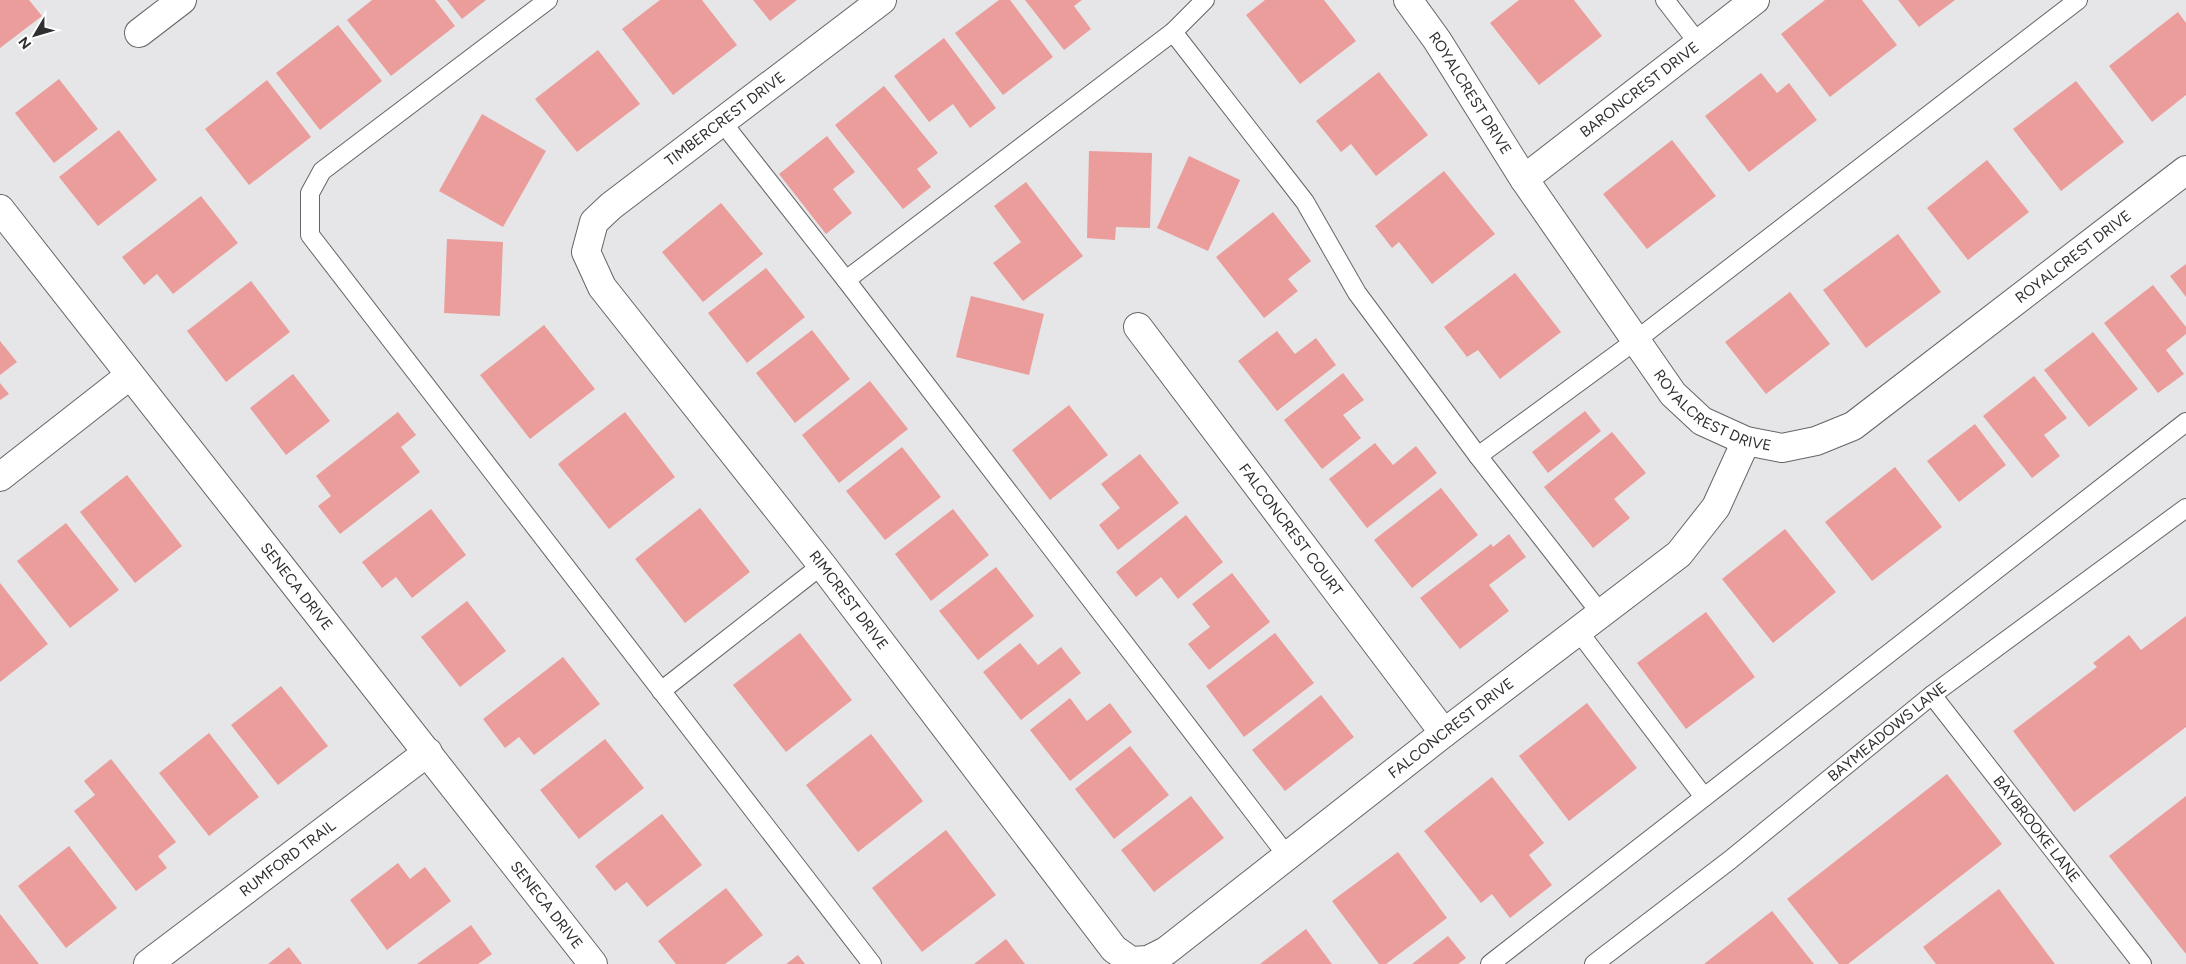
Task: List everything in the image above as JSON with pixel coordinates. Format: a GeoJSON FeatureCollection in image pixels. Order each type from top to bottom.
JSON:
{"type":"FeatureCollection","features":[{"type":"Feature","properties":{"kind":"street"},"geometry":{"type":"LineString","coordinates":[[139,33],[182,0]]}},
{"type":"Feature","properties":{"kind":"street","name":"TIMBERCREST DRIVE"},"geometry":{"type":"LineString","coordinates":[[586,252],[594,222],[611,206],[882,0]]}},
{"type":"Feature","properties":{"kind":"street","name":"ROYALCREST DRIVE"},"geometry":{"type":"LineString","coordinates":[[1408,0],[1437,40],[1524,178],[1673,394],[1702,421],[1746,441],[1782,448],[1816,441],[1853,426],[2186,170]]}},
{"type":"Feature","properties":{"kind":"street","name":"BARONCREST DRIVE"},"geometry":{"type":"LineString","coordinates":[[1524,178],[1754,0]]}},
{"type":"Feature","properties":{"kind":"street","name":"SENECA DRIVE"},"geometry":{"type":"LineString","coordinates":[[0,209],[593,964]]}},
{"type":"Feature","properties":{"kind":"street","name":"RIMCREST DRIVE"},"geometry":{"type":"LineString","coordinates":[[586,252],[602,287],[822,565],[1114,948]]}},
{"type":"Feature","properties":{"kind":"street","name":"FALCONCREST COURT"},"geometry":{"type":"LineString","coordinates":[[1138,327],[1444,733]]}},
{"type":"Feature","properties":{"kind":"street"},"geometry":{"type":"LineString","coordinates":[[0,476],[130,376]]}},
{"type":"Feature","properties":{"kind":"street","name":"FALCONCREST DRIVE"},"geometry":{"type":"LineString","coordinates":[[1114,948],[1131,961],[1148,960],[1166,951],[1444,733],[1602,615],[1679,554],[1716,507],[1746,441]]}},
{"type":"Feature","properties":{"kind":"street","name":"RUMFORD TRAIL"},"geometry":{"type":"LineString","coordinates":[[148,964],[428,752]]}},
{"type":"Feature","properties":{"kind":"lane"},"geometry":{"type":"LineString","coordinates":[[548,0],[322,171],[310,193],[310,235],[872,964]]}},
{"type":"Feature","properties":{"kind":"lane"},"geometry":{"type":"LineString","coordinates":[[846,280],[1173,32],[1205,0]]}},
{"type":"Feature","properties":{"kind":"lane"},"geometry":{"type":"LineString","coordinates":[[1665,0],[1699,44]]}},
{"type":"Feature","properties":{"kind":"lane"},"geometry":{"type":"LineString","coordinates":[[1478,456],[1635,341],[2078,0]]}},
{"type":"Feature","properties":{"kind":"lane"},"geometry":{"type":"LineString","coordinates":[[1173,32],[1304,202],[1357,293],[1478,456],[1602,615]]}},
{"type":"Feature","properties":{"kind":"lane"},"geometry":{"type":"LineString","coordinates":[[722,122],[846,280],[1288,856]]}},
{"type":"Feature","properties":{"kind":"lane"},"geometry":{"type":"LineString","coordinates":[[1490,964],[2186,422]]}},
{"type":"Feature","properties":{"kind":"lane","name":"BAYMEADOWS LANE"},"geometry":{"type":"LineString","coordinates":[[1594,964],[1730,860],[1932,695],[2186,508]]}},
{"type":"Feature","properties":{"kind":"lane"},"geometry":{"type":"LineString","coordinates":[[661,690],[822,565]]}},
{"type":"Feature","properties":{"kind":"lane"},"geometry":{"type":"LineString","coordinates":[[1579,632],[1704,797]]}},
{"type":"Feature","properties":{"kind":"lane","name":"BAYBROOKE LANE"},"geometry":{"type":"LineString","coordinates":[[1932,695],[2142,964]]}},
{"type":"Feature","properties":{"kind":"building"},"geometry":{"type":"Polygon","coordinates":[[[0,0],[29,0],[42,16],[0,48],[0,0]]]}},
{"type":"Feature","properties":{"kind":"building"},"geometry":{"type":"Polygon","coordinates":[[[372,0],[435,0],[455,26],[391,76],[347,20],[372,0]]]}},
{"type":"Feature","properties":{"kind":"building"},"geometry":{"type":"Polygon","coordinates":[[[447,0],[486,0],[462,19],[447,0]]]}},
{"type":"Feature","properties":{"kind":"building"},"geometry":{"type":"Polygon","coordinates":[[[660,0],[702,0],[737,45],[673,95],[622,29],[660,0]]]}},
{"type":"Feature","properties":{"kind":"building"},"geometry":{"type":"Polygon","coordinates":[[[753,0],[797,0],[770,21],[753,0]]]}},
{"type":"Feature","properties":{"kind":"building"},"geometry":{"type":"Polygon","coordinates":[[[999,0],[1010,0],[1053,57],[1003,95],[955,33],[999,0]]]}},
{"type":"Feature","properties":{"kind":"building"},"geometry":{"type":"Polygon","coordinates":[[[1025,0],[1082,0],[1074,6],[1091,29],[1064,50],[1025,0]]]}},
{"type":"Feature","properties":{"kind":"building"},"geometry":{"type":"Polygon","coordinates":[[[1265,0],[1324,0],[1356,41],[1300,84],[1246,15],[1265,0]]]}},
{"type":"Feature","properties":{"kind":"building"},"geometry":{"type":"Polygon","coordinates":[[[1519,0],[1574,0],[1602,36],[1539,85],[1490,23],[1519,0]]]}},
{"type":"Feature","properties":{"kind":"building"},"geometry":{"type":"Polygon","coordinates":[[[1825,0],[1862,0],[1897,45],[1830,97],[1781,34],[1825,0]]]}},
{"type":"Feature","properties":{"kind":"building"},"geometry":{"type":"Polygon","coordinates":[[[1898,0],[1955,0],[1919,27],[1898,0]]]}},
{"type":"Feature","properties":{"kind":"building"},"geometry":{"type":"Polygon","coordinates":[[[2178,12],[2186,23],[2186,95],[2152,122],[2109,66],[2178,12]]]}},
{"type":"Feature","properties":{"kind":"building"},"geometry":{"type":"Polygon","coordinates":[[[338,25],[382,81],[320,130],[276,73],[338,25]]]}},
{"type":"Feature","properties":{"kind":"building"},"geometry":{"type":"Polygon","coordinates":[[[944,38],[996,108],[970,128],[953,104],[929,122],[894,76],[944,38]]]}},
{"type":"Feature","properties":{"kind":"building"},"geometry":{"type":"Polygon","coordinates":[[[598,50],[640,104],[577,152],[535,99],[598,50]]]}},
{"type":"Feature","properties":{"kind":"building"},"geometry":{"type":"Polygon","coordinates":[[[1379,72],[1428,135],[1376,176],[1351,144],[1341,152],[1316,121],[1379,72]]]}},
{"type":"Feature","properties":{"kind":"building"},"geometry":{"type":"Polygon","coordinates":[[[1761,73],[1777,93],[1789,83],[1817,120],[1749,172],[1705,116],[1761,73]]]}},
{"type":"Feature","properties":{"kind":"building"},"geometry":{"type":"Polygon","coordinates":[[[59,79],[98,129],[54,163],[15,113],[59,79]]]}},
{"type":"Feature","properties":{"kind":"building"},"geometry":{"type":"Polygon","coordinates":[[[267,80],[311,137],[249,185],[205,129],[267,80]]]}},
{"type":"Feature","properties":{"kind":"building"},"geometry":{"type":"Polygon","coordinates":[[[2076,81],[2124,142],[2061,191],[2013,129],[2076,81]]]}},
{"type":"Feature","properties":{"kind":"building"},"geometry":{"type":"Polygon","coordinates":[[[884,86],[938,153],[917,169],[931,187],[903,209],[835,125],[884,86]]]}},
{"type":"Feature","properties":{"kind":"building"},"geometry":{"type":"Polygon","coordinates":[[[482,114],[546,151],[503,227],[439,191],[482,114]]]}},
{"type":"Feature","properties":{"kind":"building"},"geometry":{"type":"Polygon","coordinates":[[[119,130],[157,180],[98,226],[59,177],[119,130]]]}},
{"type":"Feature","properties":{"kind":"building"},"geometry":{"type":"Polygon","coordinates":[[[827,136],[855,172],[833,189],[852,213],[826,234],[779,174],[827,136]]]}},
{"type":"Feature","properties":{"kind":"building"},"geometry":{"type":"Polygon","coordinates":[[[1672,140],[1716,196],[1647,249],[1603,194],[1672,140]]]}},
{"type":"Feature","properties":{"kind":"building"},"geometry":{"type":"Polygon","coordinates":[[[1089,151],[1152,153],[1150,228],[1116,227],[1115,240],[1087,238],[1089,151]]]}},
{"type":"Feature","properties":{"kind":"building"},"geometry":{"type":"Polygon","coordinates":[[[1189,156],[1240,180],[1208,251],[1157,228],[1189,156]]]}},
{"type":"Feature","properties":{"kind":"building"},"geometry":{"type":"Polygon","coordinates":[[[1987,160],[2029,212],[1968,260],[1927,208],[1987,160]]]}},
{"type":"Feature","properties":{"kind":"building"},"geometry":{"type":"Polygon","coordinates":[[[1444,171],[1495,234],[1432,284],[1399,242],[1392,248],[1375,226],[1444,171]]]}},
{"type":"Feature","properties":{"kind":"building"},"geometry":{"type":"Polygon","coordinates":[[[1026,182],[1083,256],[1023,301],[993,263],[1021,242],[994,206],[1026,182]]]}},
{"type":"Feature","properties":{"kind":"building"},"geometry":{"type":"Polygon","coordinates":[[[201,196],[238,243],[173,294],[157,274],[144,285],[122,257],[201,196]]]}},
{"type":"Feature","properties":{"kind":"building"},"geometry":{"type":"Polygon","coordinates":[[[721,203],[763,254],[703,302],[662,252],[721,203]]]}},
{"type":"Feature","properties":{"kind":"building"},"geometry":{"type":"Polygon","coordinates":[[[1273,212],[1311,261],[1288,279],[1298,291],[1264,318],[1216,257],[1273,212]]]}},
{"type":"Feature","properties":{"kind":"building"},"geometry":{"type":"Polygon","coordinates":[[[1898,234],[1941,292],[1866,348],[1823,290],[1898,234]]]}},
{"type":"Feature","properties":{"kind":"building"},"geometry":{"type":"Polygon","coordinates":[[[447,239],[503,242],[500,316],[444,313],[447,239]]]}},
{"type":"Feature","properties":{"kind":"building"},"geometry":{"type":"Polygon","coordinates":[[[2186,264],[2186,297],[2170,276],[2186,264]]]}},
{"type":"Feature","properties":{"kind":"building"},"geometry":{"type":"Polygon","coordinates":[[[766,268],[805,317],[747,363],[708,313],[766,268]]]}},
{"type":"Feature","properties":{"kind":"building"},"geometry":{"type":"Polygon","coordinates":[[[1515,273],[1561,332],[1500,379],[1478,350],[1467,357],[1444,327],[1515,273]]]}},
{"type":"Feature","properties":{"kind":"building"},"geometry":{"type":"Polygon","coordinates":[[[251,281],[290,332],[226,382],[187,331],[251,281]]]}},
{"type":"Feature","properties":{"kind":"building"},"geometry":{"type":"Polygon","coordinates":[[[2153,285],[2186,327],[2186,334],[2166,350],[2184,374],[2158,393],[2104,323],[2153,285]]]}},
{"type":"Feature","properties":{"kind":"building"},"geometry":{"type":"Polygon","coordinates":[[[1790,292],[1830,344],[1766,394],[1725,342],[1790,292]]]}},
{"type":"Feature","properties":{"kind":"building"},"geometry":{"type":"Polygon","coordinates":[[[971,296],[1044,314],[1029,375],[956,357],[971,296]]]}},
{"type":"Feature","properties":{"kind":"building"},"geometry":{"type":"Polygon","coordinates":[[[544,325],[595,389],[530,439],[480,375],[544,325]]]}},
{"type":"Feature","properties":{"kind":"building"},"geometry":{"type":"Polygon","coordinates":[[[812,330],[850,379],[795,423],[756,373],[812,330]]]}},
{"type":"Feature","properties":{"kind":"building"},"geometry":{"type":"Polygon","coordinates":[[[1277,331],[1295,354],[1316,338],[1336,365],[1277,411],[1238,361],[1277,331]]]}},
{"type":"Feature","properties":{"kind":"building"},"geometry":{"type":"Polygon","coordinates":[[[2093,332],[2138,389],[2089,427],[2044,370],[2093,332]]]}},
{"type":"Feature","properties":{"kind":"building"},"geometry":{"type":"Polygon","coordinates":[[[0,341],[17,362],[0,375],[0,341]]]}},
{"type":"Feature","properties":{"kind":"building"},"geometry":{"type":"Polygon","coordinates":[[[1343,373],[1364,400],[1343,415],[1361,438],[1322,469],[1284,420],[1343,373]]]}},
{"type":"Feature","properties":{"kind":"building"},"geometry":{"type":"Polygon","coordinates":[[[293,374],[330,421],[286,455],[250,408],[293,374]]]}},
{"type":"Feature","properties":{"kind":"building"},"geometry":{"type":"Polygon","coordinates":[[[2034,376],[2067,418],[2044,435],[2060,456],[2032,478],[1983,416],[2034,376]]]}},
{"type":"Feature","properties":{"kind":"building"},"geometry":{"type":"Polygon","coordinates":[[[870,381],[908,429],[839,483],[802,435],[870,381]]]}},
{"type":"Feature","properties":{"kind":"building"},"geometry":{"type":"Polygon","coordinates":[[[0,383],[9,394],[0,400],[0,383]]]}},
{"type":"Feature","properties":{"kind":"building"},"geometry":{"type":"Polygon","coordinates":[[[1069,405],[1108,455],[1050,500],[1012,450],[1069,405]]]}},
{"type":"Feature","properties":{"kind":"building"},"geometry":{"type":"Polygon","coordinates":[[[1585,411],[1601,431],[1548,473],[1532,452],[1585,411]]]}},
{"type":"Feature","properties":{"kind":"building"},"geometry":{"type":"Polygon","coordinates":[[[398,412],[416,435],[401,447],[420,472],[340,534],[318,506],[331,496],[316,476],[398,412]]]}},
{"type":"Feature","properties":{"kind":"building"},"geometry":{"type":"Polygon","coordinates":[[[625,412],[675,477],[609,529],[558,464],[625,412]]]}},
{"type":"Feature","properties":{"kind":"building"},"geometry":{"type":"Polygon","coordinates":[[[1975,424],[2006,465],[1959,502],[1927,461],[1975,424]]]}},
{"type":"Feature","properties":{"kind":"building"},"geometry":{"type":"Polygon","coordinates":[[[1612,432],[1646,473],[1614,499],[1630,518],[1593,548],[1544,487],[1612,432]]]}},
{"type":"Feature","properties":{"kind":"building"},"geometry":{"type":"Polygon","coordinates":[[[1375,443],[1393,465],[1416,446],[1437,473],[1367,528],[1329,479],[1375,443]]]}},
{"type":"Feature","properties":{"kind":"building"},"geometry":{"type":"Polygon","coordinates":[[[902,447],[941,497],[885,540],[846,491],[902,447]]]}},
{"type":"Feature","properties":{"kind":"building"},"geometry":{"type":"Polygon","coordinates":[[[1140,454],[1179,503],[1118,550],[1099,525],[1120,508],[1101,484],[1140,454]]]}},
{"type":"Feature","properties":{"kind":"building"},"geometry":{"type":"Polygon","coordinates":[[[1895,467],[1942,527],[1872,581],[1825,522],[1895,467]]]}},
{"type":"Feature","properties":{"kind":"building"},"geometry":{"type":"Polygon","coordinates":[[[127,475],[182,546],[135,583],[80,512],[127,475]]]}},
{"type":"Feature","properties":{"kind":"building"},"geometry":{"type":"Polygon","coordinates":[[[1441,488],[1478,535],[1412,588],[1374,540],[1441,488]]]}},
{"type":"Feature","properties":{"kind":"building"},"geometry":{"type":"Polygon","coordinates":[[[700,508],[750,572],[685,623],[635,559],[700,508]]]}},
{"type":"Feature","properties":{"kind":"building"},"geometry":{"type":"Polygon","coordinates":[[[431,509],[466,555],[412,598],[396,577],[382,588],[362,562],[431,509]]]}},
{"type":"Feature","properties":{"kind":"building"},"geometry":{"type":"Polygon","coordinates":[[[953,509],[989,555],[931,601],[895,554],[953,509]]]}},
{"type":"Feature","properties":{"kind":"building"},"geometry":{"type":"Polygon","coordinates":[[[1186,515],[1223,562],[1178,599],[1161,577],[1136,597],[1116,572],[1186,515]]]}},
{"type":"Feature","properties":{"kind":"building"},"geometry":{"type":"Polygon","coordinates":[[[66,523],[119,590],[70,628],[17,561],[66,523]]]}},
{"type":"Feature","properties":{"kind":"building"},"geometry":{"type":"Polygon","coordinates":[[[1785,529],[1836,592],[1773,643],[1722,579],[1785,529]]]}},
{"type":"Feature","properties":{"kind":"building"},"geometry":{"type":"Polygon","coordinates":[[[1509,534],[1526,557],[1489,585],[1509,611],[1460,649],[1420,598],[1491,544],[1493,547],[1509,534]]]}},
{"type":"Feature","properties":{"kind":"building"},"geometry":{"type":"Polygon","coordinates":[[[996,567],[1034,616],[978,660],[939,611],[996,567]]]}},
{"type":"Feature","properties":{"kind":"building"},"geometry":{"type":"Polygon","coordinates":[[[1232,573],[1270,622],[1209,670],[1188,644],[1210,627],[1192,604],[1232,573]]]}},
{"type":"Feature","properties":{"kind":"building"},"geometry":{"type":"Polygon","coordinates":[[[0,583],[48,644],[0,682],[0,583]]]}},
{"type":"Feature","properties":{"kind":"building"},"geometry":{"type":"Polygon","coordinates":[[[467,601],[506,651],[460,687],[421,637],[467,601]]]}},
{"type":"Feature","properties":{"kind":"building"},"geometry":{"type":"Polygon","coordinates":[[[1706,612],[1755,677],[1686,729],[1637,663],[1706,612]]]}},
{"type":"Feature","properties":{"kind":"building"},"geometry":{"type":"Polygon","coordinates":[[[2186,616],[2186,727],[2074,812],[2013,731],[2097,667],[2093,663],[2129,635],[2141,650],[2186,616]]]}},
{"type":"Feature","properties":{"kind":"building"},"geometry":{"type":"Polygon","coordinates":[[[800,633],[852,700],[786,752],[733,685],[800,633]]]}},
{"type":"Feature","properties":{"kind":"building"},"geometry":{"type":"Polygon","coordinates":[[[1275,633],[1314,683],[1244,737],[1206,686],[1275,633]]]}},
{"type":"Feature","properties":{"kind":"building"},"geometry":{"type":"Polygon","coordinates":[[[1020,643],[1038,665],[1061,647],[1081,673],[1021,720],[983,672],[1020,643]]]}},
{"type":"Feature","properties":{"kind":"building"},"geometry":{"type":"Polygon","coordinates":[[[563,657],[600,704],[534,755],[519,737],[505,748],[483,719],[563,657]]]}},
{"type":"Feature","properties":{"kind":"building"},"geometry":{"type":"Polygon","coordinates":[[[281,686],[328,746],[278,785],[231,725],[281,686]]]}},
{"type":"Feature","properties":{"kind":"building"},"geometry":{"type":"Polygon","coordinates":[[[1321,695],[1354,737],[1285,791],[1252,750],[1321,695]]]}},
{"type":"Feature","properties":{"kind":"building"},"geometry":{"type":"Polygon","coordinates":[[[1070,698],[1087,721],[1110,703],[1132,732],[1070,781],[1030,730],[1070,698]]]}},
{"type":"Feature","properties":{"kind":"building"},"geometry":{"type":"Polygon","coordinates":[[[1587,703],[1637,768],[1569,821],[1519,756],[1587,703]]]}},
{"type":"Feature","properties":{"kind":"building"},"geometry":{"type":"Polygon","coordinates":[[[209,733],[259,797],[209,836],[159,773],[209,733]]]}},
{"type":"Feature","properties":{"kind":"building"},"geometry":{"type":"Polygon","coordinates":[[[871,734],[923,801],[858,852],[806,785],[871,734]]]}},
{"type":"Feature","properties":{"kind":"building"},"geometry":{"type":"Polygon","coordinates":[[[605,739],[644,788],[579,839],[540,790],[605,739]]]}},
{"type":"Feature","properties":{"kind":"building"},"geometry":{"type":"Polygon","coordinates":[[[1130,746],[1169,795],[1114,839],[1075,789],[1130,746]]]}},
{"type":"Feature","properties":{"kind":"building"},"geometry":{"type":"Polygon","coordinates":[[[111,759],[176,842],[158,856],[167,868],[136,891],[74,811],[95,795],[84,781],[111,759]]]}},
{"type":"Feature","properties":{"kind":"building"},"geometry":{"type":"Polygon","coordinates":[[[1947,774],[2002,844],[1848,964],[1839,964],[1787,899],[1947,774]]]}},
{"type":"Feature","properties":{"kind":"building"},"geometry":{"type":"Polygon","coordinates":[[[1492,777],[1544,843],[1529,855],[1552,885],[1510,918],[1492,894],[1481,903],[1424,831],[1492,777]]]}},
{"type":"Feature","properties":{"kind":"building"},"geometry":{"type":"Polygon","coordinates":[[[1191,796],[1224,838],[1154,892],[1121,850],[1191,796]]]}},
{"type":"Feature","properties":{"kind":"building"},"geometry":{"type":"Polygon","coordinates":[[[2186,796],[2186,954],[2109,856],[2186,796]]]}},
{"type":"Feature","properties":{"kind":"building"},"geometry":{"type":"Polygon","coordinates":[[[662,814],[702,865],[647,907],[627,882],[615,891],[595,866],[662,814]]]}},
{"type":"Feature","properties":{"kind":"building"},"geometry":{"type":"Polygon","coordinates":[[[946,830],[996,895],[922,952],[872,888],[946,830]]]}},
{"type":"Feature","properties":{"kind":"building"},"geometry":{"type":"Polygon","coordinates":[[[69,846],[117,908],[66,948],[18,886],[69,846]]]}},
{"type":"Feature","properties":{"kind":"building"},"geometry":{"type":"Polygon","coordinates":[[[1398,852],[1447,918],[1386,964],[1379,964],[1332,901],[1398,852]]]}},
{"type":"Feature","properties":{"kind":"building"},"geometry":{"type":"Polygon","coordinates":[[[398,863],[410,879],[425,867],[451,901],[387,950],[350,900],[398,863]]]}},
{"type":"Feature","properties":{"kind":"building"},"geometry":{"type":"Polygon","coordinates":[[[726,888],[763,935],[725,964],[676,964],[658,941],[726,888]]]}},
{"type":"Feature","properties":{"kind":"building"},"geometry":{"type":"Polygon","coordinates":[[[1999,889],[2055,964],[1936,964],[1923,947],[1999,889]]]}},
{"type":"Feature","properties":{"kind":"building"},"geometry":{"type":"Polygon","coordinates":[[[1772,911],[1814,964],[1704,964],[1772,911]]]}},
{"type":"Feature","properties":{"kind":"building"},"geometry":{"type":"Polygon","coordinates":[[[0,914],[39,964],[0,964],[0,914]]]}},
{"type":"Feature","properties":{"kind":"building"},"geometry":{"type":"Polygon","coordinates":[[[471,925],[492,954],[478,964],[417,964],[471,925]]]}},
{"type":"Feature","properties":{"kind":"building"},"geometry":{"type":"Polygon","coordinates":[[[1306,929],[1332,964],[1260,964],[1306,929]]]}},
{"type":"Feature","properties":{"kind":"building"},"geometry":{"type":"Polygon","coordinates":[[[1448,936],[1466,958],[1458,964],[1412,964],[1448,936]]]}},
{"type":"Feature","properties":{"kind":"building"},"geometry":{"type":"Polygon","coordinates":[[[1006,939],[1025,964],[974,964],[1006,939]]]}},
{"type":"Feature","properties":{"kind":"building"},"geometry":{"type":"Polygon","coordinates":[[[289,947],[302,964],[268,964],[289,947]]]}},
{"type":"Feature","properties":{"kind":"building"},"geometry":{"type":"Polygon","coordinates":[[[798,955],[805,964],[786,964],[798,955]]]}}]}
